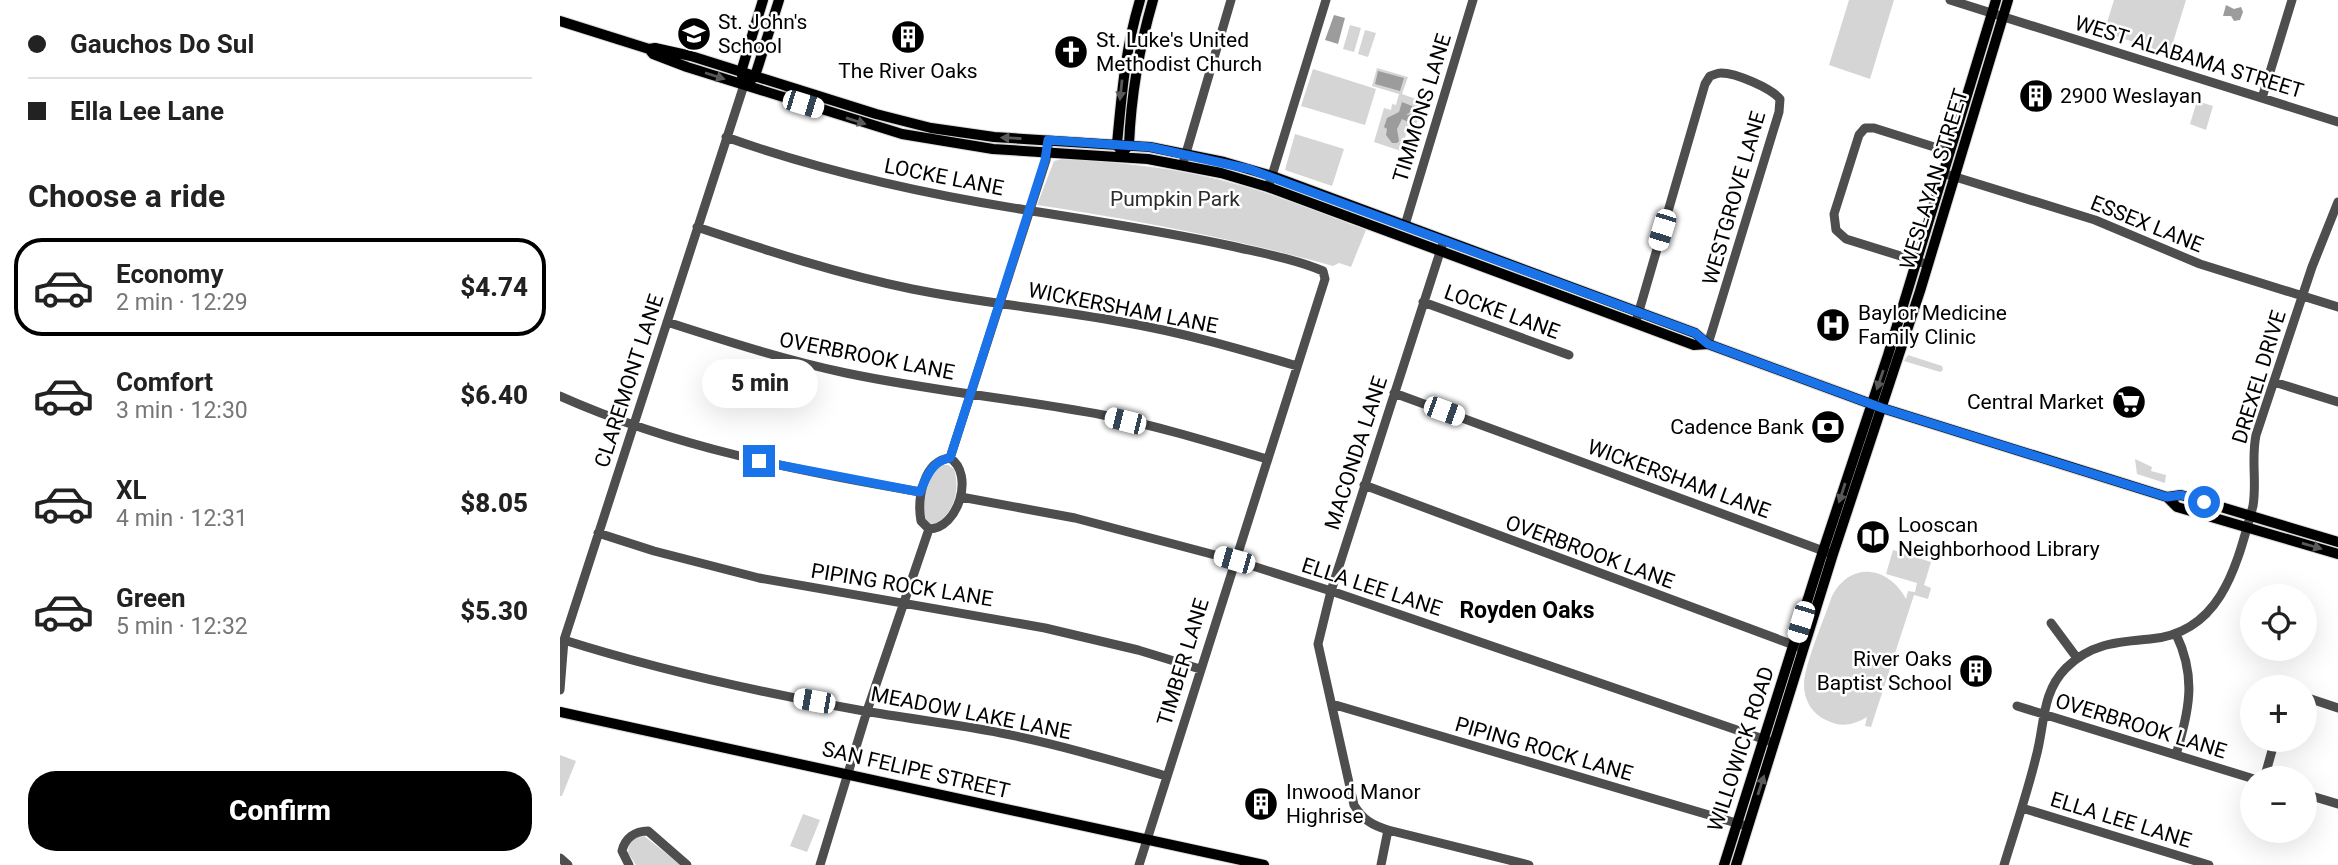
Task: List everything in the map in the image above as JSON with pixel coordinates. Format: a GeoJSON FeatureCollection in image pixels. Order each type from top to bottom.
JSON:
{"type":"FeatureCollection","features":[{"type":"Feature","properties":{"kind":"main road"},"geometry":{"type":"LineString","coordinates":[[744,85],[741,72],[763,0]]}},
{"type":"Feature","properties":{"kind":"main road"},"geometry":{"type":"LineString","coordinates":[[744,85],[755,76],[779,0]]}},
{"type":"Feature","properties":{"kind":"main road","name":"WESLAYAN STREET"},"geometry":{"type":"LineString","coordinates":[[1877,407],[1998,15],[1996,0]]}},
{"type":"Feature","properties":{"kind":"main road","name":"WESLAYAN STREET"},"geometry":{"type":"LineString","coordinates":[[1949,175],[1950,152],[1998,15],[2008,0]]}},
{"type":"Feature","properties":{"kind":"main road"},"geometry":{"type":"LineString","coordinates":[[1121,155],[1123,144],[1133,82],[1152,3],[1140,1],[1132,26],[1121,84],[1123,144]]}},
{"type":"Feature","properties":{"kind":"main road"},"geometry":{"type":"LineString","coordinates":[[560,22],[649,49],[655,48],[755,76],[930,134]]}},
{"type":"Feature","properties":{"kind":"main road"},"geometry":{"type":"LineString","coordinates":[[649,49],[653,54],[873,126],[930,134],[994,137],[1121,155],[1184,159]]}},
{"type":"Feature","properties":{"kind":"main road"},"geometry":{"type":"LineString","coordinates":[[1047,146],[1123,144],[1184,159],[1221,173],[1270,182],[1339,207],[1405,225],[1442,245]]}},
{"type":"Feature","properties":{"kind":"main road"},"geometry":{"type":"LineString","coordinates":[[1339,207],[1381,229],[1442,245],[1637,317],[1694,345],[1708,344],[1877,407],[2167,497],[2177,507],[2338,542]]}},
{"type":"Feature","properties":{"kind":"main road"},"geometry":{"type":"LineString","coordinates":[[1381,229],[1405,225]]}},
{"type":"Feature","properties":{"kind":"main road","name":"WILLOWICK ROAD"},"geometry":{"type":"LineString","coordinates":[[1724,865],[1742,825],[1772,738],[1828,553],[1877,407]]}},
{"type":"Feature","properties":{"kind":"main road"},"geometry":{"type":"LineString","coordinates":[[2249,521],[2338,554]]}},
{"type":"Feature","properties":{"kind":"main road","name":"SAN FELIPE STREET"},"geometry":{"type":"LineString","coordinates":[[560,712],[1264,865]]}},
{"type":"Feature","properties":{"kind":"main road","name":"WILLOWICK ROAD"},"geometry":{"type":"LineString","coordinates":[[1736,865],[1742,825]]}},
{"type":"Feature","properties":{"kind":"street"},"geometry":{"type":"LineString","coordinates":[[1184,159],[1231,0]]}},
{"type":"Feature","properties":{"kind":"street"},"geometry":{"type":"LineString","coordinates":[[1270,182],[1326,0]]}},
{"type":"Feature","properties":{"kind":"street","name":"TIMMONS LANE"},"geometry":{"type":"LineString","coordinates":[[1405,225],[1473,0]]}},
{"type":"Feature","properties":{"kind":"street","name":"WEST ALABAMA STREET"},"geometry":{"type":"LineString","coordinates":[[1950,0],[2338,122]]}},
{"type":"Feature","properties":{"kind":"street"},"geometry":{"type":"LineString","coordinates":[[2262,98],[2292,0]]}},
{"type":"Feature","properties":{"kind":"street","name":"WESTGROVE LANE"},"geometry":{"type":"LineString","coordinates":[[1637,317],[1704,84],[1710,76],[1721,73],[1746,80],[1774,92],[1780,99],[1779,112],[1708,344]]}},
{"type":"Feature","properties":{"kind":"street","name":"CLAREMONT LANE"},"geometry":{"type":"LineString","coordinates":[[560,690],[564,639],[744,85]]}},
{"type":"Feature","properties":{"kind":"street"},"geometry":{"type":"LineString","coordinates":[[1923,263],[1846,239],[1836,230],[1835,214],[1859,135],[1863,130],[1870,127],[1950,152]]}},
{"type":"Feature","properties":{"kind":"street","name":"LOCKE LANE"},"geometry":{"type":"LineString","coordinates":[[726,137],[774,154],[914,191],[1183,236],[1324,271]]}},
{"type":"Feature","properties":{"kind":"street"},"geometry":{"type":"LineString","coordinates":[[950,458],[1030,211],[1047,146]]}},
{"type":"Feature","properties":{"kind":"street","name":"ESSEX LANE"},"geometry":{"type":"LineString","coordinates":[[1949,175],[2095,220],[2200,264],[2338,307]]}},
{"type":"Feature","properties":{"kind":"street","name":"DREXEL DRIVE"},"geometry":{"type":"LineString","coordinates":[[2004,865],[2037,754],[2042,714],[2059,677],[2077,658],[2112,642],[2163,638],[2176,634],[2203,618],[2220,598],[2233,572],[2255,494],[2254,442],[2338,202]]}},
{"type":"Feature","properties":{"kind":"street","name":"WICKERSHAM LANE"},"geometry":{"type":"LineString","coordinates":[[697,227],[874,281],[999,304],[1123,322],[1223,345],[1297,366]]}},
{"type":"Feature","properties":{"kind":"street","name":"MACONDA LANE"},"geometry":{"type":"LineString","coordinates":[[1388,830],[1360,816],[1354,805],[1318,644],[1331,591],[1442,245]]}},
{"type":"Feature","properties":{"kind":"street","name":"TIMBER LANE"},"geometry":{"type":"LineString","coordinates":[[1139,865],[1325,279],[1324,271]]}},
{"type":"Feature","properties":{"kind":"street","name":"LOCKE LANE"},"geometry":{"type":"LineString","coordinates":[[1423,302],[1569,355]]}},
{"type":"Feature","properties":{"kind":"street","name":"OVERBROOK LANE"},"geometry":{"type":"LineString","coordinates":[[667,322],[818,367],[902,384],[1104,415],[1268,458]]}},
{"type":"Feature","properties":{"kind":"street"},"geometry":{"type":"LineString","coordinates":[[2274,382],[2338,402]]}},
{"type":"Feature","properties":{"kind":"street","name":"WICKERSHAM LANE"},"geometry":{"type":"LineString","coordinates":[[1394,393],[1828,553]]}},
{"type":"Feature","properties":{"kind":"street"},"geometry":{"type":"LineString","coordinates":[[560,396],[633,426],[718,451],[920,492]]}},
{"type":"Feature","properties":{"kind":"street"},"geometry":{"type":"LineString","coordinates":[[929,529],[920,521],[920,492],[932,469],[944,459],[950,458]]}},
{"type":"Feature","properties":{"kind":"street"},"geometry":{"type":"LineString","coordinates":[[929,529],[942,527],[961,497],[961,475],[958,466],[950,458]]}},
{"type":"Feature","properties":{"kind":"street","name":"OVERBROOK LANE"},"geometry":{"type":"LineString","coordinates":[[1364,485],[1799,648]]}},
{"type":"Feature","properties":{"kind":"street","name":"ELLA LEE LANE"},"geometry":{"type":"LineString","coordinates":[[961,497],[1075,518],[1234,560],[1772,738]]}},
{"type":"Feature","properties":{"kind":"street"},"geometry":{"type":"LineString","coordinates":[[820,865],[902,603],[929,529]]}},
{"type":"Feature","properties":{"kind":"street","name":"PIPING ROCK LANE"},"geometry":{"type":"LineString","coordinates":[[598,533],[746,575],[1045,628],[1138,650],[1200,669]]}},
{"type":"Feature","properties":{"kind":"street"},"geometry":{"type":"LineString","coordinates":[[2051,623],[2077,658]]}},
{"type":"Feature","properties":{"kind":"street"},"geometry":{"type":"LineString","coordinates":[[2176,634],[2188,664],[2190,692],[2176,755]]}},
{"type":"Feature","properties":{"kind":"street","name":"MEADOW LAKE LANE"},"geometry":{"type":"LineString","coordinates":[[564,639],[627,660],[722,683],[1002,733],[1166,776]]}},
{"type":"Feature","properties":{"kind":"street"},"geometry":{"type":"LineString","coordinates":[[2317,702],[2338,708]]}},
{"type":"Feature","properties":{"kind":"street","name":"PIPING ROCK LANE"},"geometry":{"type":"LineString","coordinates":[[1332,704],[1742,825]]}},
{"type":"Feature","properties":{"kind":"street","name":"OVERBROOK LANE"},"geometry":{"type":"LineString","coordinates":[[2017,706],[2240,775]]}},
{"type":"Feature","properties":{"kind":"street"},"geometry":{"type":"LineString","coordinates":[[2317,798],[2338,804]]}},
{"type":"Feature","properties":{"kind":"street","name":"ELLA LEE LANE"},"geometry":{"type":"LineString","coordinates":[[2022,808],[2209,865]]}},
{"type":"Feature","properties":{"kind":"street"},"geometry":{"type":"LineString","coordinates":[[1381,865],[1388,830],[1529,865]]}},
{"type":"Feature","properties":{"kind":"street"},"geometry":{"type":"LineString","coordinates":[[629,865],[622,851],[624,844],[630,836],[640,831],[648,831],[687,865]]}},
{"type":"Feature","properties":{"kind":"street"},"geometry":{"type":"LineString","coordinates":[[560,858],[568,865]]}},
{"type":"Feature","properties":{"kind":"green space"},"geometry":{"type":"Polygon","coordinates":[[[1849,0],[1894,0],[1870,79],[1829,65],[1849,0]]]}},
{"type":"Feature","properties":{"kind":"green space"},"geometry":{"type":"Polygon","coordinates":[[[2114,0],[2186,0],[2171,49],[2166,53],[2104,32],[2114,0]]]}},
{"type":"Feature","properties":{"kind":"green space"},"geometry":{"type":"Polygon","coordinates":[[[1350,25],[1361,28],[1354,52],[1343,49],[1350,25]]]}},
{"type":"Feature","properties":{"kind":"green space"},"geometry":{"type":"Polygon","coordinates":[[[1365,30],[1376,33],[1368,57],[1358,54],[1365,30]]]}},
{"type":"Feature","properties":{"kind":"green space"},"geometry":{"type":"Polygon","coordinates":[[[1377,68],[1408,77],[1402,94],[1419,100],[1417,111],[1420,112],[1416,126],[1409,124],[1401,151],[1374,142],[1384,108],[1391,110],[1392,104],[1396,105],[1399,94],[1372,86],[1377,68]]]}},
{"type":"Feature","properties":{"kind":"green space"},"geometry":{"type":"Polygon","coordinates":[[[1313,69],[1376,89],[1365,125],[1301,106],[1313,69]]]}},
{"type":"Feature","properties":{"kind":"green space"},"geometry":{"type":"Polygon","coordinates":[[[2197,101],[2213,106],[2206,130],[2190,124],[2197,101]]]}},
{"type":"Feature","properties":{"kind":"green space"},"geometry":{"type":"Polygon","coordinates":[[[1295,134],[1344,149],[1332,186],[1285,170],[1295,134]]]}},
{"type":"Feature","properties":{"kind":"green space","name":"Pumpkin Park"},"geometry":{"type":"Polygon","coordinates":[[[1062,159],[1154,167],[1221,180],[1274,196],[1366,230],[1351,267],[1339,263],[1333,266],[1186,231],[1037,205],[1054,161],[1062,159]]]}},
{"type":"Feature","properties":{"kind":"green space"},"geometry":{"type":"Polygon","coordinates":[[[1908,355],[1942,366],[1943,370],[1940,372],[1904,361],[1908,355]]]}},
{"type":"Feature","properties":{"kind":"green space"},"geometry":{"type":"Polygon","coordinates":[[[2135,459],[2152,467],[2151,471],[2166,475],[2165,483],[2137,474],[2135,459]]]}},
{"type":"Feature","properties":{"kind":"green space"},"geometry":{"type":"Polygon","coordinates":[[[941,465],[954,469],[956,495],[950,510],[930,526],[925,520],[922,504],[927,486],[941,465]]]}},
{"type":"Feature","properties":{"kind":"green space"},"geometry":{"type":"Polygon","coordinates":[[[1893,550],[1931,562],[1924,585],[1931,588],[1928,599],[1914,595],[1871,727],[1865,726],[1867,717],[1857,722],[1836,724],[1813,710],[1804,691],[1807,666],[1815,641],[1832,596],[1849,577],[1859,573],[1880,574],[1899,588],[1906,599],[1908,591],[1915,592],[1917,583],[1886,574],[1893,550]]]}},
{"type":"Feature","properties":{"kind":"green space"},"geometry":{"type":"Polygon","coordinates":[[[560,755],[576,761],[562,796],[560,796],[560,755]]]}},
{"type":"Feature","properties":{"kind":"green space"},"geometry":{"type":"Polygon","coordinates":[[[803,814],[820,820],[807,852],[790,846],[803,814]]]}},
{"type":"Feature","properties":{"kind":"green space"},"geometry":{"type":"Polygon","coordinates":[[[644,836],[681,865],[636,865],[628,853],[629,844],[636,837],[644,836]]]}},
{"type":"Feature","properties":{"kind":"shaded area"},"geometry":{"type":"Polygon","coordinates":[[[2226,5],[2234,9],[2241,7],[2243,12],[2240,20],[2234,21],[2231,16],[2223,16],[2226,5]]]}},
{"type":"Feature","properties":{"kind":"shaded area"},"geometry":{"type":"Polygon","coordinates":[[[1334,15],[1345,18],[1338,44],[1325,40],[1334,15]]]}},
{"type":"Feature","properties":{"kind":"shaded area"},"geometry":{"type":"Polygon","coordinates":[[[1378,71],[1404,78],[1400,91],[1375,84],[1378,71]]]}},
{"type":"Feature","properties":{"kind":"shaded area"},"geometry":{"type":"Polygon","coordinates":[[[1402,102],[1412,106],[1413,110],[1406,115],[1413,114],[1414,118],[1410,123],[1402,119],[1397,129],[1399,141],[1392,143],[1384,127],[1387,118],[1399,112],[1402,102]]]}},
{"type":"Feature","properties":{"kind":"place","name":"St. John's School"},"geometry":{"type":"Point","coordinates":[694,34]}},
{"type":"Feature","properties":{"kind":"place","name":"The River Oaks"},"geometry":{"type":"Point","coordinates":[908,37]}},
{"type":"Feature","properties":{"kind":"place","name":"St. Luke's United Methodist Church"},"geometry":{"type":"Point","coordinates":[1071,52]}},
{"type":"Feature","properties":{"kind":"place","name":"2900 Weslayan"},"geometry":{"type":"Point","coordinates":[2036,96]}},
{"type":"Feature","properties":{"kind":"place","name":"Baylor Medicine Family Clinic"},"geometry":{"type":"Point","coordinates":[1833,325]}},
{"type":"Feature","properties":{"kind":"place","name":"Central Market"},"geometry":{"type":"Point","coordinates":[2129,402]}},
{"type":"Feature","properties":{"kind":"place","name":"Cadence Bank"},"geometry":{"type":"Point","coordinates":[1828,427]}},
{"type":"Feature","properties":{"kind":"place","name":"Looscan Neighborhood Library"},"geometry":{"type":"Point","coordinates":[1873,537]}},
{"type":"Feature","properties":{"kind":"place","name":"River Oaks Baptist School"},"geometry":{"type":"Point","coordinates":[1976,671]}},
{"type":"Feature","properties":{"kind":"place","name":"Inwood Manor Highrise"},"geometry":{"type":"Point","coordinates":[1261,804]}},
{"type":"Feature","properties":{"kind":"district","name":"Royden Oaks"},"geometry":{"type":"Point","coordinates":[1527,610]}},
{"type":"Feature","properties":{"kind":"route"},"geometry":{"type":"LineString","coordinates":[[759,461],[920,492],[938,462],[950,458],[1045,160],[1048,140],[1150,147],[1224,162],[1272,176],[1695,333],[1708,344],[1871,405],[2167,497],[2181,495],[2204,502]]}}]}
